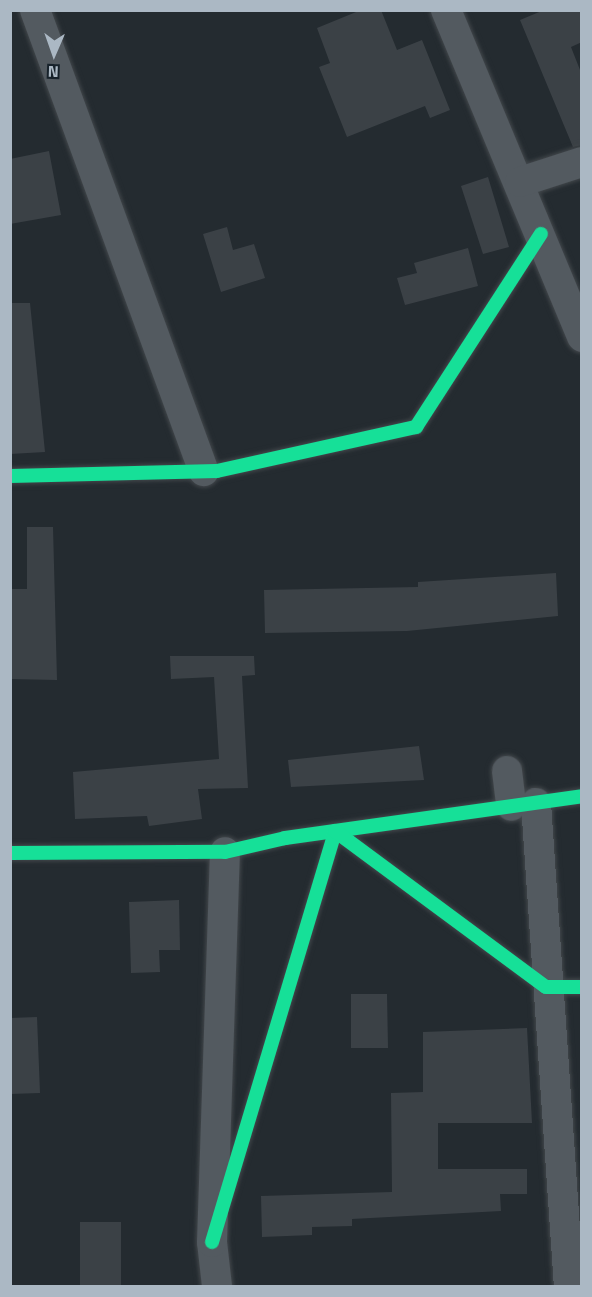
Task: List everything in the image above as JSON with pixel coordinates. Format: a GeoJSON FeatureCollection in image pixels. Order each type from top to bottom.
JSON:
{"type":"FeatureCollection","features":[{"type":"Feature","properties":{"kind":"street"},"geometry":{"type":"LineString","coordinates":[[35,10],[204,471]]}},
{"type":"Feature","properties":{"kind":"street"},"geometry":{"type":"LineString","coordinates":[[446,10],[542,234],[582,337]]}},
{"type":"Feature","properties":{"kind":"street"},"geometry":{"type":"LineString","coordinates":[[520,182],[582,162]]}},
{"type":"Feature","properties":{"kind":"street"},"geometry":{"type":"LineString","coordinates":[[10,476],[204,471],[416,427],[542,234]]}},
{"type":"Feature","properties":{"kind":"street"},"geometry":{"type":"LineString","coordinates":[[507,771],[523,805],[546,987],[569,1287]]}},
{"type":"Feature","properties":{"kind":"street"},"geometry":{"type":"LineString","coordinates":[[10,853],[225,852],[335,831],[582,796]]}},
{"type":"Feature","properties":{"kind":"street"},"geometry":{"type":"LineString","coordinates":[[335,831],[546,987],[582,987]]}},
{"type":"Feature","properties":{"kind":"street"},"geometry":{"type":"LineString","coordinates":[[212,1242],[335,831]]}},
{"type":"Feature","properties":{"kind":"street"},"geometry":{"type":"LineString","coordinates":[[217,1287],[212,1242],[225,852]]}},
{"type":"Feature","properties":{"kind":"building"},"geometry":{"type":"Polygon","coordinates":[[[361,10],[381,10],[397,50],[422,40],[450,110],[430,118],[425,106],[347,137],[319,67],[330,63],[317,28],[361,10]]]}},
{"type":"Feature","properties":{"kind":"building"},"geometry":{"type":"Polygon","coordinates":[[[544,10],[582,10],[582,42],[571,47],[582,75],[582,145],[573,147],[520,20],[544,10]]]}},
{"type":"Feature","properties":{"kind":"building"},"geometry":{"type":"Polygon","coordinates":[[[49,151],[61,215],[10,224],[10,159],[49,151]]]}},
{"type":"Feature","properties":{"kind":"building"},"geometry":{"type":"Polygon","coordinates":[[[488,177],[509,247],[483,254],[461,186],[488,177]]]}},
{"type":"Feature","properties":{"kind":"building"},"geometry":{"type":"Polygon","coordinates":[[[227,227],[233,250],[254,244],[265,278],[221,292],[203,234],[227,227]]]}},
{"type":"Feature","properties":{"kind":"building"},"geometry":{"type":"Polygon","coordinates":[[[468,248],[478,286],[405,305],[397,278],[417,273],[414,263],[468,248]]]}},
{"type":"Feature","properties":{"kind":"building"},"geometry":{"type":"Polygon","coordinates":[[[10,303],[30,303],[45,452],[10,454],[10,303]]]}},
{"type":"Feature","properties":{"kind":"building"},"geometry":{"type":"Polygon","coordinates":[[[27,527],[53,527],[57,680],[10,679],[10,589],[27,589],[27,527]]]}},
{"type":"Feature","properties":{"kind":"building"},"geometry":{"type":"Polygon","coordinates":[[[556,573],[558,616],[407,631],[265,633],[264,590],[418,587],[418,582],[556,573]]]}},
{"type":"Feature","properties":{"kind":"building"},"geometry":{"type":"Polygon","coordinates":[[[170,656],[254,656],[255,675],[242,676],[248,788],[198,789],[202,819],[149,826],[147,816],[75,819],[73,772],[219,759],[214,677],[171,679],[170,656]]]}},
{"type":"Feature","properties":{"kind":"building"},"geometry":{"type":"Polygon","coordinates":[[[419,746],[424,780],[291,787],[288,760],[419,746]]]}},
{"type":"Feature","properties":{"kind":"building"},"geometry":{"type":"Polygon","coordinates":[[[179,900],[180,950],[159,950],[160,972],[131,973],[129,902],[179,900]]]}},
{"type":"Feature","properties":{"kind":"building"},"geometry":{"type":"Polygon","coordinates":[[[351,994],[387,994],[388,1048],[351,1048],[351,994]]]}},
{"type":"Feature","properties":{"kind":"building"},"geometry":{"type":"Polygon","coordinates":[[[37,1017],[40,1093],[10,1094],[10,1018],[37,1017]]]}},
{"type":"Feature","properties":{"kind":"building"},"geometry":{"type":"Polygon","coordinates":[[[527,1028],[532,1123],[438,1123],[438,1169],[527,1169],[527,1194],[500,1194],[501,1211],[352,1219],[352,1226],[312,1227],[312,1235],[262,1237],[261,1196],[392,1192],[391,1093],[423,1092],[423,1032],[527,1028]]]}},
{"type":"Feature","properties":{"kind":"building"},"geometry":{"type":"Polygon","coordinates":[[[80,1222],[121,1222],[121,1287],[80,1287],[80,1222]]]}},
{"type":"Feature","properties":{"kind":"traffic: fast"},"geometry":{"type":"LineString","coordinates":[[10,476],[217,471],[416,427],[541,234]]}},
{"type":"Feature","properties":{"kind":"traffic: fast"},"geometry":{"type":"LineString","coordinates":[[10,853],[225,852],[285,838],[582,796]]}},
{"type":"Feature","properties":{"kind":"traffic: fast"},"geometry":{"type":"LineString","coordinates":[[212,1242],[335,831],[546,987],[582,987]]}}]}
